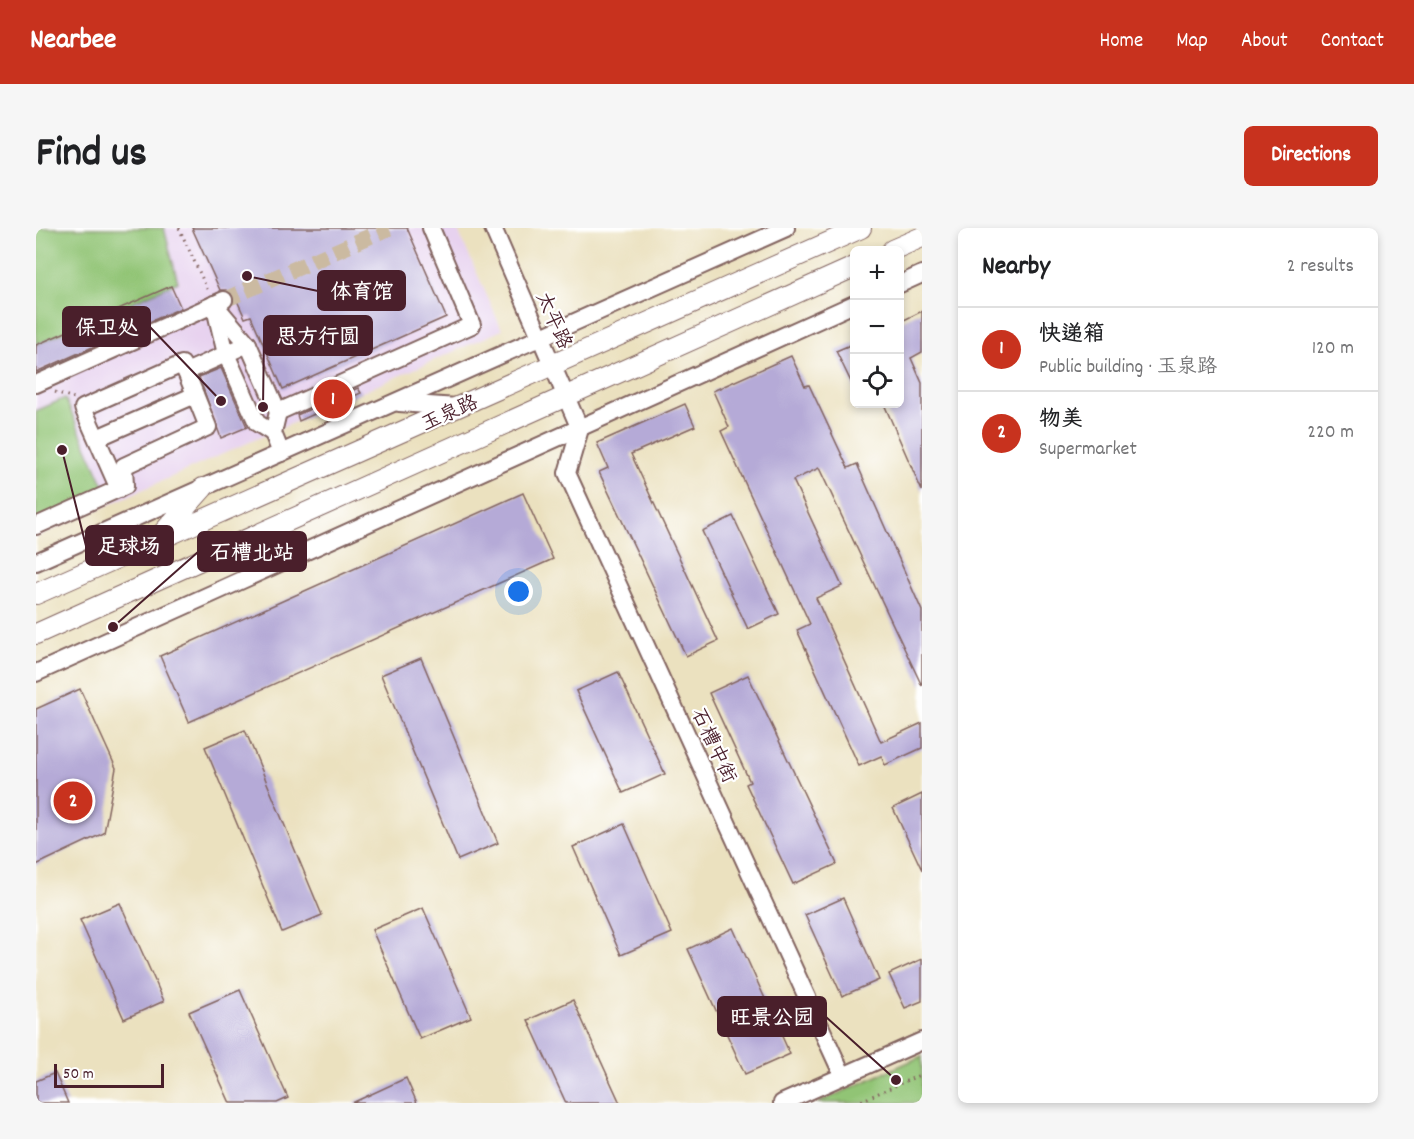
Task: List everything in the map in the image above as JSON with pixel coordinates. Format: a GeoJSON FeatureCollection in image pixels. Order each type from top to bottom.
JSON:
{"type":"FeatureCollection","features":[{"type":"Feature","properties":{"kind":"main road","name":"玉泉路"},"geometry":{"type":"LineString","coordinates":[[36,594],[552,366],[845,232],[861,228]]}},
{"type":"Feature","properties":{"kind":"main road"},"geometry":{"type":"LineString","coordinates":[[901,246],[922,237]]}},
{"type":"Feature","properties":{"kind":"main road","name":"玉泉路"},"geometry":{"type":"LineString","coordinates":[[36,634],[850,269]]}},
{"type":"Feature","properties":{"kind":"main road"},"geometry":{"type":"LineString","coordinates":[[155,541],[203,488]]}},
{"type":"Feature","properties":{"kind":"street"},"geometry":{"type":"LineString","coordinates":[[278,412],[472,325],[431,228]]}},
{"type":"Feature","properties":{"kind":"street","name":"太平路"},"geometry":{"type":"LineString","coordinates":[[493,228],[580,429]]}},
{"type":"Feature","properties":{"kind":"street","name":"玉泉路"},"geometry":{"type":"LineString","coordinates":[[36,562],[786,228]]}},
{"type":"Feature","properties":{"kind":"street"},"geometry":{"type":"LineString","coordinates":[[904,282],[922,274]]}},
{"type":"Feature","properties":{"kind":"street"},"geometry":{"type":"LineString","coordinates":[[219,302],[248,344],[278,412],[273,433],[281,453]]}},
{"type":"Feature","properties":{"kind":"street"},"geometry":{"type":"LineString","coordinates":[[219,302],[226,354],[257,423],[273,433]]}},
{"type":"Feature","properties":{"kind":"street"},"geometry":{"type":"LineString","coordinates":[[42,387],[219,302]]}},
{"type":"Feature","properties":{"kind":"street"},"geometry":{"type":"LineString","coordinates":[[36,673],[850,306]]}},
{"type":"Feature","properties":{"kind":"street"},"geometry":{"type":"LineString","coordinates":[[186,372],[248,344]]}},
{"type":"Feature","properties":{"kind":"street"},"geometry":{"type":"LineString","coordinates":[[36,526],[119,489],[125,486],[124,466],[208,427],[182,364],[83,408],[119,489]]}},
{"type":"Feature","properties":{"kind":"street"},"geometry":{"type":"LineString","coordinates":[[97,438],[195,395]]}},
{"type":"Feature","properties":{"kind":"street"},"geometry":{"type":"LineString","coordinates":[[396,403],[458,407]]}},
{"type":"Feature","properties":{"kind":"street","name":"石槽中街"},"geometry":{"type":"LineString","coordinates":[[580,429],[567,473],[843,1076]]}},
{"type":"Feature","properties":{"kind":"street"},"geometry":{"type":"LineString","coordinates":[[782,1103],[922,1041]]}},
{"type":"Feature","properties":{"kind":"path"},"geometry":{"type":"LineString","coordinates":[[179,228],[219,302]]}},
{"type":"Feature","properties":{"kind":"path"},"geometry":{"type":"LineString","coordinates":[[42,387],[71,395],[83,408]]}},
{"type":"Feature","properties":{"kind":"path"},"geometry":{"type":"LineString","coordinates":[[856,1103],[922,1074]]}},
{"type":"Feature","properties":{"kind":"shaded area"},"geometry":{"type":"Polygon","coordinates":[[[36,228],[457,228],[502,330],[36,537],[36,228]]]}},
{"type":"Feature","properties":{"kind":"green space"},"geometry":{"type":"Polygon","coordinates":[[[36,228],[164,228],[178,282],[36,345],[36,228]]]}},
{"type":"Feature","properties":{"kind":"green space"},"geometry":{"type":"Polygon","coordinates":[[[65,398],[106,490],[36,521],[36,411],[65,398]]]}},
{"type":"Feature","properties":{"kind":"green space"},"geometry":{"type":"Polygon","coordinates":[[[922,1056],[922,1103],[817,1103],[922,1056]]]}},
{"type":"Feature","properties":{"kind":"building"},"geometry":{"type":"Polygon","coordinates":[[[192,228],[407,228],[446,317],[283,389],[251,316],[245,318],[235,296],[226,290],[220,290],[192,228]]]}},
{"type":"Feature","properties":{"kind":"building"},"geometry":{"type":"Polygon","coordinates":[[[171,286],[181,308],[36,372],[36,345],[171,286]]]}},
{"type":"Feature","properties":{"kind":"building"},"geometry":{"type":"Polygon","coordinates":[[[922,311],[922,352],[911,358],[922,383],[922,491],[886,408],[904,408],[904,320],[922,311]]]}},
{"type":"Feature","properties":{"kind":"building"},"geometry":{"type":"Polygon","coordinates":[[[850,345],[850,380],[836,351],[850,345]]]}},
{"type":"Feature","properties":{"kind":"building"},"geometry":{"type":"Polygon","coordinates":[[[791,356],[805,386],[809,385],[848,468],[857,464],[922,611],[922,686],[819,468],[793,480],[842,586],[816,598],[881,742],[922,723],[922,748],[885,765],[881,756],[859,766],[797,630],[810,624],[721,431],[729,427],[713,391],[791,356]]]}},
{"type":"Feature","properties":{"kind":"building"},"geometry":{"type":"Polygon","coordinates":[[[221,368],[247,427],[221,438],[199,377],[221,368]]]}},
{"type":"Feature","properties":{"kind":"building"},"geometry":{"type":"Polygon","coordinates":[[[358,388],[361,393],[299,421],[297,415],[358,388]]]}},
{"type":"Feature","properties":{"kind":"building"},"geometry":{"type":"Polygon","coordinates":[[[685,404],[695,426],[631,454],[718,641],[686,656],[599,472],[608,468],[597,443],[685,404]]]}},
{"type":"Feature","properties":{"kind":"building"},"geometry":{"type":"Polygon","coordinates":[[[523,493],[553,559],[189,722],[160,656],[523,493]]]}},
{"type":"Feature","properties":{"kind":"building"},"geometry":{"type":"Polygon","coordinates":[[[733,516],[779,614],[748,629],[702,531],[733,516]]]}},
{"type":"Feature","properties":{"kind":"building"},"geometry":{"type":"Polygon","coordinates":[[[421,658],[498,843],[458,860],[381,675],[421,658]]]}},
{"type":"Feature","properties":{"kind":"building"},"geometry":{"type":"Polygon","coordinates":[[[618,672],[665,774],[623,793],[576,691],[618,672]]]}},
{"type":"Feature","properties":{"kind":"building"},"geometry":{"type":"Polygon","coordinates":[[[748,675],[837,864],[793,884],[746,784],[750,782],[709,693],[748,675]]]}},
{"type":"Feature","properties":{"kind":"building"},"geometry":{"type":"Polygon","coordinates":[[[80,689],[116,768],[104,833],[36,865],[36,709],[80,689]]]}},
{"type":"Feature","properties":{"kind":"building"},"geometry":{"type":"Polygon","coordinates":[[[245,730],[322,915],[282,932],[205,747],[245,730]]]}},
{"type":"Feature","properties":{"kind":"building"},"geometry":{"type":"Polygon","coordinates":[[[922,794],[922,870],[893,808],[922,794]]]}},
{"type":"Feature","properties":{"kind":"building"},"geometry":{"type":"Polygon","coordinates":[[[624,824],[672,933],[621,955],[573,847],[624,824]]]}},
{"type":"Feature","properties":{"kind":"building"},"geometry":{"type":"Polygon","coordinates":[[[843,898],[879,980],[842,996],[805,915],[843,898]]]}},
{"type":"Feature","properties":{"kind":"building"},"geometry":{"type":"Polygon","coordinates":[[[120,903],[164,1001],[124,1019],[80,920],[120,903]]]}},
{"type":"Feature","properties":{"kind":"building"},"geometry":{"type":"Polygon","coordinates":[[[423,908],[471,1017],[420,1039],[372,930],[423,908]]]}},
{"type":"Feature","properties":{"kind":"building"},"geometry":{"type":"Polygon","coordinates":[[[733,928],[790,1054],[745,1074],[688,949],[733,928]]]}},
{"type":"Feature","properties":{"kind":"building"},"geometry":{"type":"Polygon","coordinates":[[[922,959],[922,1001],[905,1008],[889,974],[922,959]]]}},
{"type":"Feature","properties":{"kind":"building"},"geometry":{"type":"Polygon","coordinates":[[[240,990],[288,1098],[277,1103],[230,1103],[189,1012],[240,990]]]}},
{"type":"Feature","properties":{"kind":"building"},"geometry":{"type":"Polygon","coordinates":[[[573,1000],[620,1103],[566,1103],[528,1020],[573,1000]]]}},
{"type":"Feature","properties":{"kind":"building"},"geometry":{"type":"Polygon","coordinates":[[[55,1073],[68,1103],[36,1103],[36,1081],[55,1073]]]}},
{"type":"Feature","properties":{"kind":"building"},"geometry":{"type":"Polygon","coordinates":[[[406,1078],[417,1103],[352,1103],[406,1078]]]}},
{"type":"Feature","properties":{"kind":"tunnel"},"geometry":{"type":"LineString","coordinates":[[224,300],[389,228]]}},
{"type":"Feature","properties":{"kind":"place","name":"体育馆"},"geometry":{"type":"Point","coordinates":[247,276]}},
{"type":"Feature","properties":{"kind":"place","name":"快递箱"},"geometry":{"type":"Point","coordinates":[333,399]}},
{"type":"Feature","properties":{"kind":"place","name":"保卫处"},"geometry":{"type":"Point","coordinates":[221,401]}},
{"type":"Feature","properties":{"kind":"place","name":"思方行圆"},"geometry":{"type":"Point","coordinates":[263,407]}},
{"type":"Feature","properties":{"kind":"place","name":"足球场"},"geometry":{"type":"Point","coordinates":[62,450]}},
{"type":"Feature","properties":{"kind":"place","name":"石槽北站"},"geometry":{"type":"Point","coordinates":[113,627]}},
{"type":"Feature","properties":{"kind":"place","name":"物美"},"geometry":{"type":"Point","coordinates":[73,801]}},
{"type":"Feature","properties":{"kind":"place","name":"旺景公园"},"geometry":{"type":"Point","coordinates":[896,1080]}}]}
